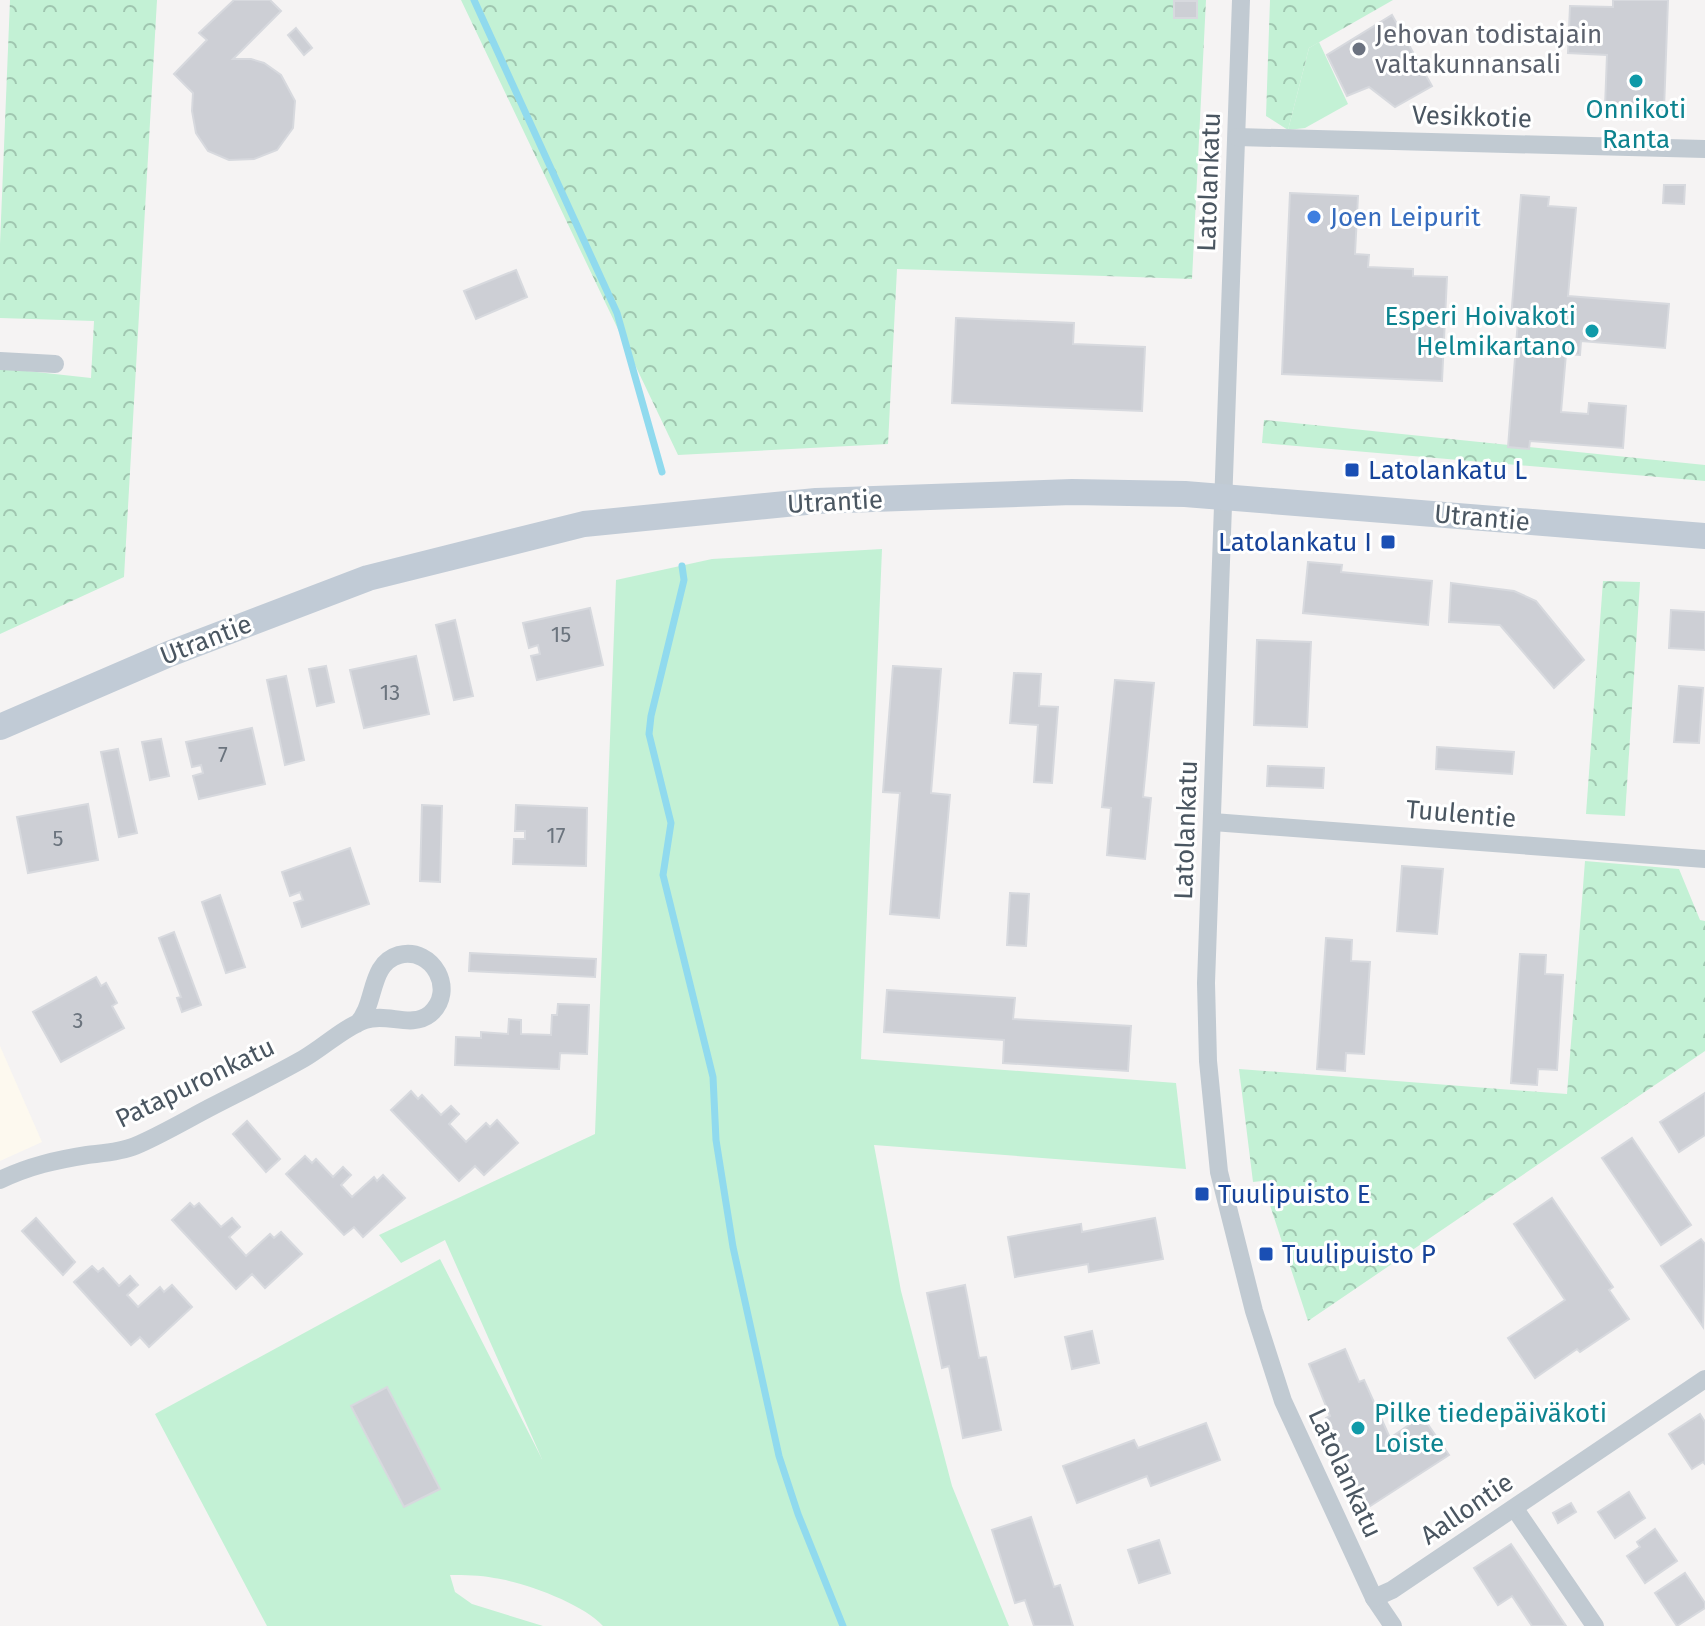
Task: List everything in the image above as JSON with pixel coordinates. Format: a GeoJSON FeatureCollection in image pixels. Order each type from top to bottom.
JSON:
{"type":"FeatureCollection","features":[{"type":"Feature","properties":{"kind":"main road","name":"Utrantie"},"geometry":{"type":"LineString","coordinates":[[0,727],[169,654],[368,578],[584,524],[816,501],[1072,492],[1222,497],[1705,536]]}},
{"type":"Feature","properties":{"kind":"street","name":"Latolankatu"},"geometry":{"type":"LineString","coordinates":[[1241,0],[1206,983],[1208,1061],[1219,1172],[1273,1374],[1374,1598],[1393,1626]]}},
{"type":"Feature","properties":{"kind":"street","name":"Vesikkotie"},"geometry":{"type":"LineString","coordinates":[[1237,137],[1705,149]]}},
{"type":"Feature","properties":{"kind":"street"},"geometry":{"type":"LineString","coordinates":[[0,361],[55,364]]}},
{"type":"Feature","properties":{"kind":"street","name":"Tuulentie"},"geometry":{"type":"LineString","coordinates":[[1213,822],[1705,859]]}},
{"type":"Feature","properties":{"kind":"street","name":"Patapuronkatu"},"geometry":{"type":"LineString","coordinates":[[0,1180],[40,1163],[132,1148],[304,1058],[357,1024],[379,1017],[420,1019],[436,1006],[442,986],[435,966],[426,958],[403,954],[383,965],[377,975],[370,1007],[357,1024]]}},
{"type":"Feature","properties":{"kind":"street"},"geometry":{"type":"LineString","coordinates":[[374,986],[382,1008],[399,1020]]}},
{"type":"Feature","properties":{"kind":"street","name":"Aallontie"},"geometry":{"type":"LineString","coordinates":[[1374,1598],[1392,1590],[1515,1509],[1705,1379]]}},
{"type":"Feature","properties":{"kind":"street"},"geometry":{"type":"LineString","coordinates":[[1515,1509],[1595,1626]]}},
{"type":"Feature","properties":{"kind":"shaded area"},"geometry":{"type":"Polygon","coordinates":[[[0,1046],[42,1142],[0,1161],[0,1046]]]}},
{"type":"Feature","properties":{"kind":"green space"},"geometry":{"type":"Polygon","coordinates":[[[10,0],[157,0],[124,577],[0,634],[0,368],[91,378],[94,321],[0,318],[10,0]]]}},
{"type":"Feature","properties":{"kind":"green space"},"geometry":{"type":"Polygon","coordinates":[[[461,0],[1206,0],[1192,279],[897,269],[888,444],[678,455],[461,0]]]}},
{"type":"Feature","properties":{"kind":"green space"},"geometry":{"type":"Polygon","coordinates":[[[1270,0],[1393,0],[1309,48],[1288,130],[1266,116],[1270,0]]]}},
{"type":"Feature","properties":{"kind":"green space"},"geometry":{"type":"Polygon","coordinates":[[[1319,42],[1348,104],[1305,128],[1288,130],[1309,48],[1319,42]]]}},
{"type":"Feature","properties":{"kind":"green space"},"geometry":{"type":"Polygon","coordinates":[[[1264,420],[1705,465],[1705,481],[1262,443],[1264,420]]]}},
{"type":"Feature","properties":{"kind":"green space"},"geometry":{"type":"Polygon","coordinates":[[[882,549],[861,1059],[1176,1083],[1186,1169],[874,1145],[901,1291],[952,1486],[1009,1626],[603,1626],[568,1602],[537,1589],[489,1577],[450,1575],[455,1592],[472,1604],[543,1626],[267,1626],[155,1414],[440,1259],[542,1459],[445,1240],[401,1263],[379,1235],[595,1134],[616,580],[712,559],[882,549]]]}},
{"type":"Feature","properties":{"kind":"green space"},"geometry":{"type":"Polygon","coordinates":[[[1603,581],[1640,582],[1625,816],[1586,814],[1603,581]]]}},
{"type":"Feature","properties":{"kind":"green space"},"geometry":{"type":"Polygon","coordinates":[[[1585,861],[1679,869],[1700,920],[1705,921],[1705,1051],[1308,1321],[1262,1181],[1253,1182],[1239,1069],[1567,1094],[1585,861]]]}},
{"type":"Feature","properties":{"kind":"building"},"geometry":{"type":"Polygon","coordinates":[[[234,0],[270,0],[281,11],[233,59],[264,63],[281,75],[295,101],[293,128],[277,150],[254,159],[229,160],[208,151],[196,133],[193,93],[174,74],[207,40],[199,33],[234,0]]]}},
{"type":"Feature","properties":{"kind":"building","name":"Onnikoti Ranta"},"geometry":{"type":"Polygon","coordinates":[[[1613,0],[1668,0],[1664,110],[1605,107],[1607,55],[1568,53],[1570,6],[1613,7],[1613,0]]]}},
{"type":"Feature","properties":{"kind":"building"},"geometry":{"type":"Polygon","coordinates":[[[1174,1],[1197,1],[1197,18],[1174,18],[1174,1]]]}},
{"type":"Feature","properties":{"kind":"building"},"geometry":{"type":"Polygon","coordinates":[[[1392,15],[1432,86],[1395,107],[1369,87],[1347,96],[1327,55],[1392,15]]]}},
{"type":"Feature","properties":{"kind":"building"},"geometry":{"type":"Polygon","coordinates":[[[296,28],[312,48],[304,55],[288,35],[296,28]]]}},
{"type":"Feature","properties":{"kind":"building"},"geometry":{"type":"Polygon","coordinates":[[[1664,185],[1685,185],[1684,204],[1663,203],[1664,185]]]}},
{"type":"Feature","properties":{"kind":"building"},"geometry":{"type":"Polygon","coordinates":[[[1290,193],[1358,196],[1355,254],[1369,255],[1368,267],[1413,269],[1413,276],[1447,277],[1442,381],[1282,374],[1290,193]]]}},
{"type":"Feature","properties":{"kind":"building","name":"Esperi Hoivakoti Helmikartano"},"geometry":{"type":"Polygon","coordinates":[[[1521,195],[1549,197],[1548,206],[1576,208],[1568,296],[1669,304],[1665,348],[1581,341],[1580,355],[1566,354],[1561,412],[1588,414],[1589,403],[1626,406],[1623,448],[1530,441],[1529,449],[1508,447],[1518,320],[1511,319],[1521,195]]]}},
{"type":"Feature","properties":{"kind":"building"},"geometry":{"type":"Polygon","coordinates":[[[516,270],[527,297],[476,319],[464,291],[516,270]]]}},
{"type":"Feature","properties":{"kind":"building"},"geometry":{"type":"Polygon","coordinates":[[[956,318],[1074,323],[1073,344],[1145,347],[1142,411],[952,403],[956,318]]]}},
{"type":"Feature","properties":{"kind":"building"},"geometry":{"type":"Polygon","coordinates":[[[1308,562],[1342,565],[1341,572],[1432,581],[1428,625],[1303,613],[1308,562]]]}},
{"type":"Feature","properties":{"kind":"building"},"geometry":{"type":"Polygon","coordinates":[[[1451,583],[1514,591],[1536,601],[1584,660],[1554,688],[1500,625],[1449,622],[1451,583]]]}},
{"type":"Feature","properties":{"kind":"building"},"geometry":{"type":"Polygon","coordinates":[[[590,608],[603,665],[537,680],[531,656],[540,654],[538,645],[529,648],[523,623],[590,608]]]}},
{"type":"Feature","properties":{"kind":"building"},"geometry":{"type":"Polygon","coordinates":[[[1671,610],[1705,612],[1705,650],[1669,648],[1671,610]]]}},
{"type":"Feature","properties":{"kind":"building"},"geometry":{"type":"Polygon","coordinates":[[[455,620],[473,696],[454,700],[436,625],[455,620]]]}},
{"type":"Feature","properties":{"kind":"building"},"geometry":{"type":"Polygon","coordinates":[[[1257,640],[1311,642],[1307,727],[1254,725],[1257,640]]]}},
{"type":"Feature","properties":{"kind":"building"},"geometry":{"type":"Polygon","coordinates":[[[416,656],[429,714],[364,728],[350,670],[416,656]]]}},
{"type":"Feature","properties":{"kind":"building"},"geometry":{"type":"Polygon","coordinates":[[[326,666],[334,702],[317,706],[309,669],[326,666]]]}},
{"type":"Feature","properties":{"kind":"building"},"geometry":{"type":"Polygon","coordinates":[[[893,666],[941,669],[931,793],[950,795],[939,918],[890,914],[900,793],[883,792],[893,666]]]}},
{"type":"Feature","properties":{"kind":"building"},"geometry":{"type":"Polygon","coordinates":[[[1014,673],[1041,674],[1039,706],[1058,707],[1052,783],[1034,782],[1038,725],[1010,723],[1014,673]]]}},
{"type":"Feature","properties":{"kind":"building"},"geometry":{"type":"Polygon","coordinates":[[[286,676],[304,760],[285,765],[267,680],[286,676]]]}},
{"type":"Feature","properties":{"kind":"building"},"geometry":{"type":"Polygon","coordinates":[[[1115,680],[1154,683],[1143,797],[1151,798],[1145,859],[1107,855],[1111,808],[1102,807],[1115,680]]]}},
{"type":"Feature","properties":{"kind":"building"},"geometry":{"type":"Polygon","coordinates":[[[1679,686],[1703,688],[1699,743],[1674,742],[1679,686]]]}},
{"type":"Feature","properties":{"kind":"building"},"geometry":{"type":"Polygon","coordinates":[[[252,728],[265,784],[199,799],[193,776],[203,773],[201,765],[192,767],[186,742],[252,728]]]}},
{"type":"Feature","properties":{"kind":"building"},"geometry":{"type":"Polygon","coordinates":[[[161,739],[169,776],[150,780],[142,742],[161,739]]]}},
{"type":"Feature","properties":{"kind":"building"},"geometry":{"type":"Polygon","coordinates":[[[1437,747],[1514,752],[1512,774],[1436,769],[1437,747]]]}},
{"type":"Feature","properties":{"kind":"building"},"geometry":{"type":"Polygon","coordinates":[[[118,749],[137,833],[119,837],[101,752],[118,749]]]}},
{"type":"Feature","properties":{"kind":"building"},"geometry":{"type":"Polygon","coordinates":[[[1268,766],[1324,768],[1323,788],[1267,786],[1268,766]]]}},
{"type":"Feature","properties":{"kind":"building"},"geometry":{"type":"Polygon","coordinates":[[[88,804],[98,860],[28,873],[17,817],[88,804]]]}},
{"type":"Feature","properties":{"kind":"building"},"geometry":{"type":"Polygon","coordinates":[[[422,805],[442,806],[440,882],[420,881],[422,805]]]}},
{"type":"Feature","properties":{"kind":"building"},"geometry":{"type":"Polygon","coordinates":[[[516,805],[587,808],[586,866],[513,864],[514,839],[525,839],[525,831],[515,831],[516,805]]]}},
{"type":"Feature","properties":{"kind":"building"},"geometry":{"type":"Polygon","coordinates":[[[350,848],[369,904],[302,927],[294,903],[303,900],[300,892],[290,896],[282,872],[350,848]]]}},
{"type":"Feature","properties":{"kind":"building"},"geometry":{"type":"Polygon","coordinates":[[[1402,866],[1443,869],[1437,934],[1397,931],[1402,866]]]}},
{"type":"Feature","properties":{"kind":"building"},"geometry":{"type":"Polygon","coordinates":[[[1010,893],[1029,894],[1026,946],[1007,945],[1010,893]]]}},
{"type":"Feature","properties":{"kind":"building"},"geometry":{"type":"Polygon","coordinates":[[[220,895],[245,967],[226,973],[202,902],[220,895]]]}},
{"type":"Feature","properties":{"kind":"building"},"geometry":{"type":"Polygon","coordinates":[[[174,932],[201,1005],[182,1012],[177,998],[181,997],[159,938],[174,932]]]}},
{"type":"Feature","properties":{"kind":"building"},"geometry":{"type":"Polygon","coordinates":[[[1326,938],[1352,940],[1351,961],[1370,962],[1364,1054],[1346,1053],[1345,1071],[1317,1069],[1326,938]]]}},
{"type":"Feature","properties":{"kind":"building"},"geometry":{"type":"Polygon","coordinates":[[[470,953],[596,959],[595,977],[469,971],[470,953]]]}},
{"type":"Feature","properties":{"kind":"building"},"geometry":{"type":"Polygon","coordinates":[[[1520,954],[1546,955],[1545,974],[1563,975],[1557,1070],[1538,1069],[1537,1085],[1511,1083],[1520,954]]]}},
{"type":"Feature","properties":{"kind":"building"},"geometry":{"type":"Polygon","coordinates":[[[96,977],[101,986],[106,983],[117,1003],[112,1006],[124,1028],[61,1062],[33,1012],[96,977]]]}},
{"type":"Feature","properties":{"kind":"building"},"geometry":{"type":"Polygon","coordinates":[[[887,990],[1015,998],[1013,1019],[1131,1026],[1128,1071],[1003,1063],[1004,1040],[884,1032],[887,990]]]}},
{"type":"Feature","properties":{"kind":"building"},"geometry":{"type":"Polygon","coordinates":[[[558,1004],[589,1005],[587,1054],[560,1053],[559,1069],[455,1065],[456,1037],[481,1038],[481,1032],[508,1034],[509,1019],[521,1020],[521,1034],[551,1035],[552,1015],[557,1015],[558,1004]]]}},
{"type":"Feature","properties":{"kind":"building"},"geometry":{"type":"Polygon","coordinates":[[[411,1091],[418,1099],[422,1095],[441,1115],[451,1106],[459,1114],[449,1124],[466,1142],[486,1123],[490,1127],[497,1120],[518,1143],[484,1175],[475,1166],[459,1181],[391,1110],[411,1091]]]}},
{"type":"Feature","properties":{"kind":"building"},"geometry":{"type":"Polygon","coordinates":[[[1705,1093],[1705,1135],[1679,1152],[1660,1122],[1705,1093]]]}},
{"type":"Feature","properties":{"kind":"building"},"geometry":{"type":"Polygon","coordinates":[[[247,1121],[280,1159],[266,1172],[233,1134],[247,1121]]]}},
{"type":"Feature","properties":{"kind":"building"},"geometry":{"type":"Polygon","coordinates":[[[1632,1138],[1691,1225],[1661,1245],[1602,1158],[1632,1138]]]}},
{"type":"Feature","properties":{"kind":"building"},"geometry":{"type":"Polygon","coordinates":[[[305,1156],[312,1163],[316,1159],[333,1177],[343,1167],[351,1175],[341,1185],[352,1197],[374,1177],[377,1181],[383,1175],[405,1198],[363,1237],[354,1227],[344,1235],[286,1174],[305,1156]]]}},
{"type":"Feature","properties":{"kind":"building"},"geometry":{"type":"Polygon","coordinates":[[[1552,1198],[1613,1287],[1609,1290],[1629,1319],[1535,1378],[1508,1338],[1565,1300],[1514,1224],[1552,1198]]]}},
{"type":"Feature","properties":{"kind":"building"},"geometry":{"type":"Polygon","coordinates":[[[190,1203],[194,1207],[199,1203],[221,1227],[232,1218],[240,1227],[229,1237],[246,1256],[270,1234],[274,1238],[281,1232],[302,1254],[265,1288],[252,1274],[236,1289],[172,1220],[190,1203]]]}},
{"type":"Feature","properties":{"kind":"building"},"geometry":{"type":"Polygon","coordinates":[[[36,1218],[75,1262],[63,1275],[22,1231],[36,1218]]]}},
{"type":"Feature","properties":{"kind":"building"},"geometry":{"type":"Polygon","coordinates":[[[1155,1218],[1163,1259],[1089,1272],[1088,1264],[1015,1277],[1008,1237],[1081,1224],[1082,1232],[1155,1218]]]}},
{"type":"Feature","properties":{"kind":"building"},"geometry":{"type":"Polygon","coordinates":[[[1701,1239],[1705,1244],[1703,1327],[1661,1266],[1701,1239]]]}},
{"type":"Feature","properties":{"kind":"building"},"geometry":{"type":"Polygon","coordinates":[[[92,1266],[98,1272],[103,1268],[119,1286],[130,1276],[138,1285],[127,1295],[138,1307],[160,1287],[164,1292],[172,1285],[192,1307],[149,1347],[140,1337],[131,1345],[74,1282],[92,1266]]]}},
{"type":"Feature","properties":{"kind":"building"},"geometry":{"type":"Polygon","coordinates":[[[965,1285],[979,1358],[986,1357],[1001,1430],[963,1438],[949,1366],[942,1368],[927,1293],[965,1285]]]}},
{"type":"Feature","properties":{"kind":"building"},"geometry":{"type":"Polygon","coordinates":[[[1092,1331],[1099,1363],[1072,1369],[1065,1337],[1092,1331]]]}},
{"type":"Feature","properties":{"kind":"building","name":"Pilke tiedepäiväkoti Loiste"},"geometry":{"type":"Polygon","coordinates":[[[1345,1349],[1359,1382],[1364,1380],[1390,1438],[1422,1416],[1449,1455],[1364,1510],[1326,1418],[1330,1416],[1309,1364],[1345,1349]]]}},
{"type":"Feature","properties":{"kind":"building"},"geometry":{"type":"Polygon","coordinates":[[[387,1387],[440,1489],[404,1507],[351,1406],[387,1387]]]}},
{"type":"Feature","properties":{"kind":"building"},"geometry":{"type":"Polygon","coordinates":[[[1700,1414],[1705,1422],[1705,1464],[1703,1462],[1692,1469],[1669,1434],[1700,1414]]]}},
{"type":"Feature","properties":{"kind":"building"},"geometry":{"type":"Polygon","coordinates":[[[1206,1423],[1220,1460],[1151,1486],[1147,1476],[1077,1503],[1063,1466],[1134,1440],[1138,1448],[1206,1423]]]}},
{"type":"Feature","properties":{"kind":"building"},"geometry":{"type":"Polygon","coordinates":[[[1629,1492],[1645,1518],[1615,1538],[1598,1512],[1629,1492]]]}},
{"type":"Feature","properties":{"kind":"building"},"geometry":{"type":"Polygon","coordinates":[[[1571,1503],[1576,1512],[1558,1523],[1553,1513],[1571,1503]]]}},
{"type":"Feature","properties":{"kind":"building"},"geometry":{"type":"Polygon","coordinates":[[[1031,1517],[1054,1587],[1060,1585],[1073,1626],[1034,1626],[1025,1600],[1015,1603],[992,1530],[1031,1517]]]}},
{"type":"Feature","properties":{"kind":"building"},"geometry":{"type":"Polygon","coordinates":[[[1655,1529],[1677,1561],[1645,1583],[1627,1556],[1640,1547],[1637,1542],[1655,1529]]]}},
{"type":"Feature","properties":{"kind":"building"},"geometry":{"type":"Polygon","coordinates":[[[1159,1540],[1170,1573],[1139,1583],[1128,1550],[1159,1540]]]}},
{"type":"Feature","properties":{"kind":"building"},"geometry":{"type":"Polygon","coordinates":[[[1511,1544],[1566,1626],[1532,1626],[1512,1596],[1498,1605],[1474,1568],[1511,1544]]]}},
{"type":"Feature","properties":{"kind":"building"},"geometry":{"type":"Polygon","coordinates":[[[1685,1573],[1705,1603],[1705,1608],[1677,1626],[1655,1593],[1685,1573]]]}},
{"type":"Feature","properties":{"kind":"waterway"},"geometry":{"type":"LineString","coordinates":[[474,0],[617,313],[662,472]]}},
{"type":"Feature","properties":{"kind":"waterway"},"geometry":{"type":"LineString","coordinates":[[682,566],[684,580],[649,734],[671,823],[663,875],[713,1077],[716,1140],[733,1247],[779,1456],[798,1514],[843,1626]]}},
{"type":"Feature","properties":{"kind":"place","name":"Jehovan todistajain valtakunnansali"},"geometry":{"type":"Point","coordinates":[1359,49]}},
{"type":"Feature","properties":{"kind":"place","name":"Onnikoti Ranta"},"geometry":{"type":"Point","coordinates":[1636,81]}},
{"type":"Feature","properties":{"kind":"place","name":"Joen Leipurit"},"geometry":{"type":"Point","coordinates":[1314,217]}},
{"type":"Feature","properties":{"kind":"place","name":"Esperi Hoivakoti Helmikartano"},"geometry":{"type":"Point","coordinates":[1592,331]}},
{"type":"Feature","properties":{"kind":"place","name":"Latolankatu L"},"geometry":{"type":"Point","coordinates":[1352,470]}},
{"type":"Feature","properties":{"kind":"place","name":"Latolankatu I"},"geometry":{"type":"Point","coordinates":[1388,542]}},
{"type":"Feature","properties":{"kind":"place","name":"Tuulipuisto E"},"geometry":{"type":"Point","coordinates":[1202,1194]}},
{"type":"Feature","properties":{"kind":"place","name":"Tuulipuisto P"},"geometry":{"type":"Point","coordinates":[1266,1254]}},
{"type":"Feature","properties":{"kind":"place","name":"Pilke tiedepäiväkoti Loiste"},"geometry":{"type":"Point","coordinates":[1358,1428]}}]}
